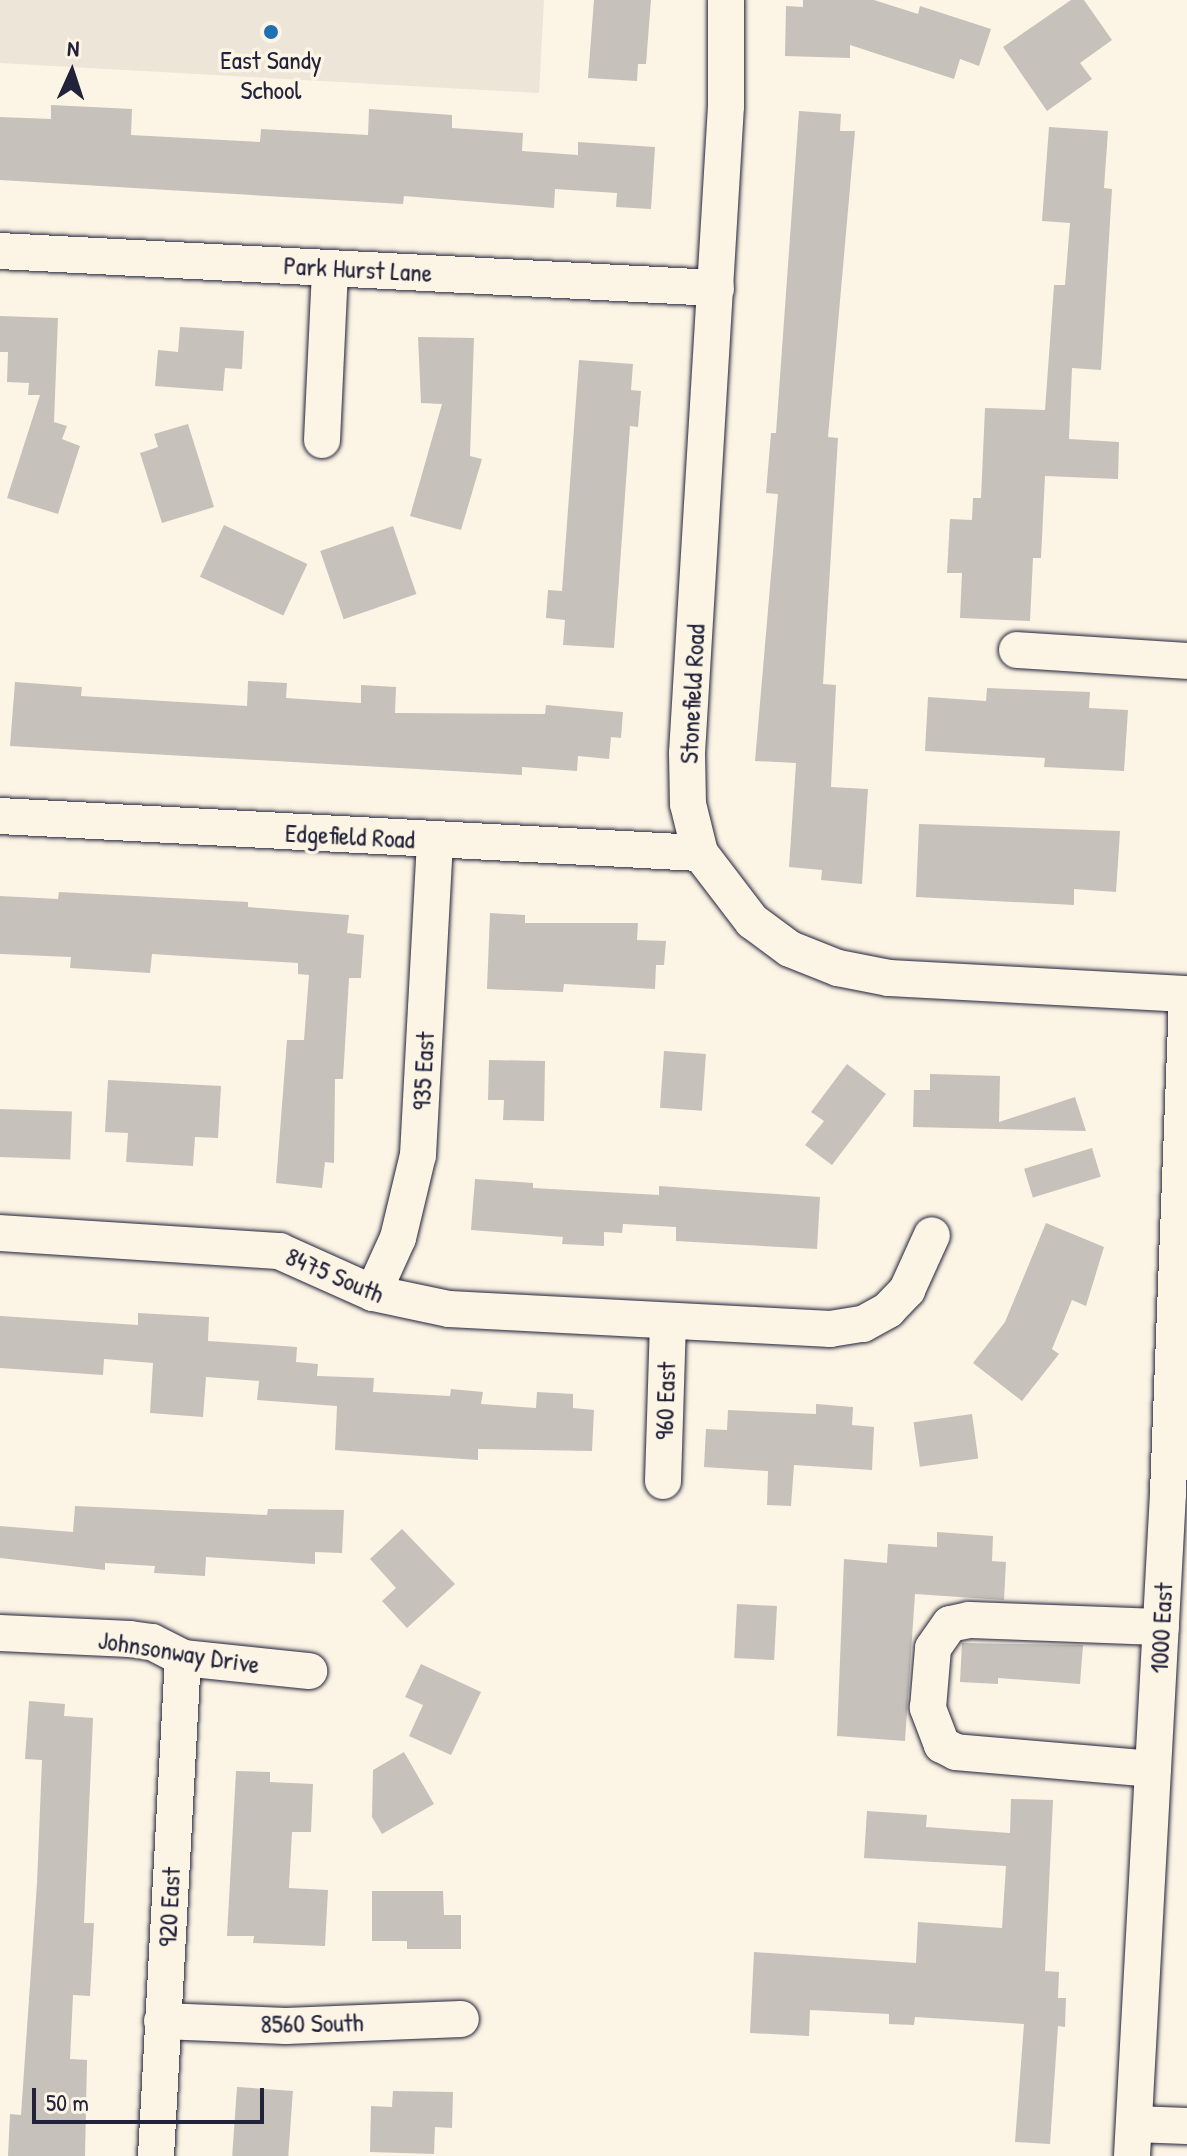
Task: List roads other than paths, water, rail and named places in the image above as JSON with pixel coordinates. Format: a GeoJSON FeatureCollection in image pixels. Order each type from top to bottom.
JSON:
{"type":"FeatureCollection","features":[{"type":"Feature","properties":{"kind":"street","name":"Stonefield Road"},"geometry":{"type":"LineString","coordinates":[[726,0],[716,288],[687,753],[688,804],[700,853],[752,921],[790,949],[838,968],[889,978],[1187,994]]}},
{"type":"Feature","properties":{"kind":"street","name":"Park Hurst Lane"},"geometry":{"type":"LineString","coordinates":[[0,251],[716,288]]}},
{"type":"Feature","properties":{"kind":"street"},"geometry":{"type":"LineString","coordinates":[[322,440],[330,268]]}},
{"type":"Feature","properties":{"kind":"street"},"geometry":{"type":"LineString","coordinates":[[1017,650],[1187,661]]}},
{"type":"Feature","properties":{"kind":"street","name":"Edgefield Road"},"geometry":{"type":"LineString","coordinates":[[0,816],[700,853]]}},
{"type":"Feature","properties":{"kind":"street","name":"935 East"},"geometry":{"type":"LineString","coordinates":[[373,1293],[398,1238],[418,1155],[435,841]]}},
{"type":"Feature","properties":{"kind":"street","name":"1000 East"},"geometry":{"type":"LineString","coordinates":[[1133,2140],[1161,1627],[1178,1493],[1187,1005]]}},
{"type":"Feature","properties":{"kind":"street","name":"8475 South"},"geometry":{"type":"LineString","coordinates":[[0,1233],[279,1251],[373,1293],[449,1309],[830,1329],[863,1324],[888,1310],[907,1290],[932,1235]]}},
{"type":"Feature","properties":{"kind":"street","name":"960 East"},"geometry":{"type":"LineString","coordinates":[[663,1481],[668,1321]]}},
{"type":"Feature","properties":{"kind":"street"},"geometry":{"type":"LineString","coordinates":[[1153,1769],[956,1752],[942,1745],[928,1708],[933,1648],[950,1624],[969,1620],[1161,1627]]}},
{"type":"Feature","properties":{"kind":"street","name":"Johnsonway Drive"},"geometry":{"type":"LineString","coordinates":[[0,1633],[152,1642],[183,1658],[309,1671]]}},
{"type":"Feature","properties":{"kind":"street","name":"920 East"},"geometry":{"type":"LineString","coordinates":[[156,2156],[183,1658]]}},
{"type":"Feature","properties":{"kind":"street","name":"8560 South"},"geometry":{"type":"LineString","coordinates":[[162,2021],[286,2026],[461,2019]]}},
{"type":"Feature","properties":{"kind":"street"},"geometry":{"type":"LineString","coordinates":[[1133,2140],[1187,2126]]}},
{"type":"Feature","properties":{"kind":"place","name":"East Sandy School"},"geometry":{"type":"Point","coordinates":[271,32]}}]}
